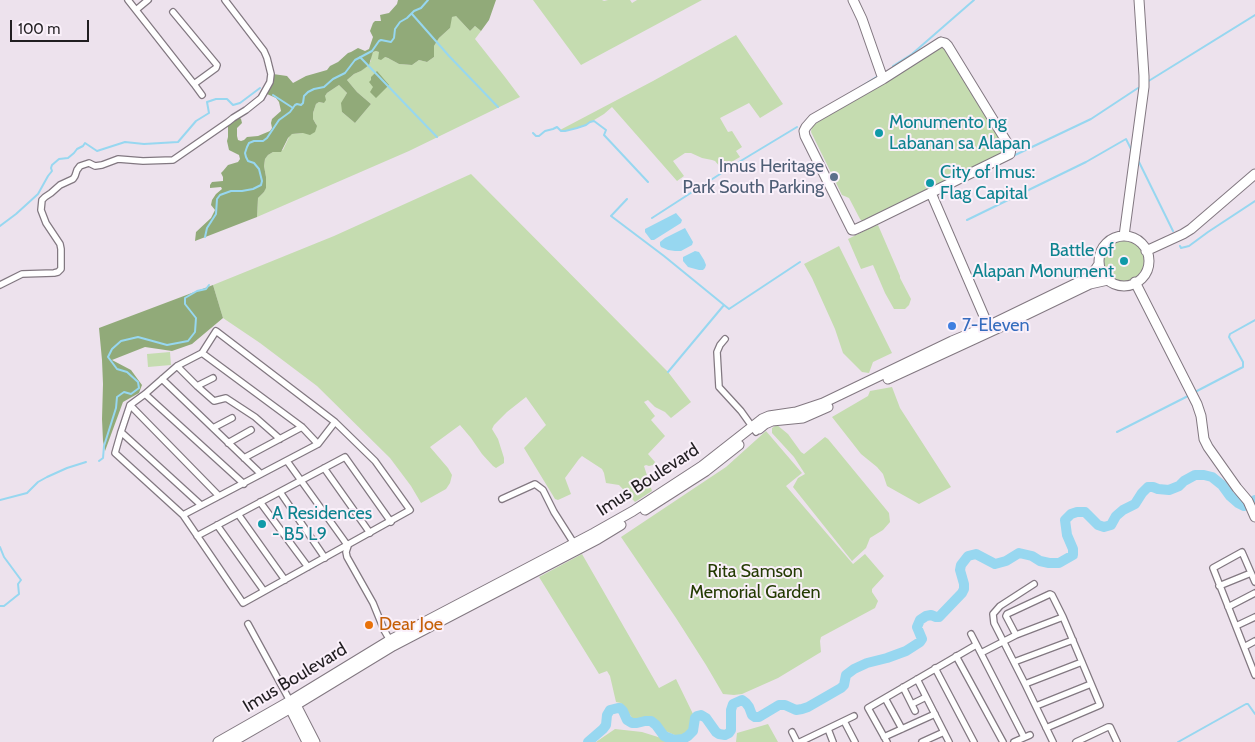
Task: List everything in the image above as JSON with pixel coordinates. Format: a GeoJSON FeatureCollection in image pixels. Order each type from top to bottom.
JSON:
{"type":"FeatureCollection","features":[{"type":"Feature","properties":{"kind":"main road"},"geometry":{"type":"LineString","coordinates":[[853,0],[862,19],[883,79]]}},
{"type":"Feature","properties":{"kind":"main road"},"geometry":{"type":"LineString","coordinates":[[1124,236],[1144,87],[1138,0]]}},
{"type":"Feature","properties":{"kind":"main road"},"geometry":{"type":"LineString","coordinates":[[940,42],[948,46],[1010,149],[1010,154],[930,192],[852,230],[804,131],[814,119],[883,79],[940,42]]}},
{"type":"Feature","properties":{"kind":"main road"},"geometry":{"type":"LineString","coordinates":[[1146,252],[1191,229],[1255,174]]}},
{"type":"Feature","properties":{"kind":"main road"},"geometry":{"type":"LineString","coordinates":[[930,192],[989,328]]}},
{"type":"Feature","properties":{"kind":"main road"},"geometry":{"type":"LineString","coordinates":[[1124,236],[1136,240],[1144,247],[1146,252],[1148,262],[1142,277],[1128,285],[1117,284],[1108,280],[1099,264],[1099,255],[1102,248],[1107,242],[1117,237],[1124,236]]}},
{"type":"Feature","properties":{"kind":"main road","name":"Imus Boulevard"},"geometry":{"type":"LineString","coordinates":[[989,328],[1087,278],[1099,264]]}},
{"type":"Feature","properties":{"kind":"main road","name":"Imus Boulevard"},"geometry":{"type":"LineString","coordinates":[[218,742],[230,740],[292,705],[391,643],[576,547],[704,468],[754,429],[762,419],[824,404],[973,331],[989,328],[1090,284],[1108,280]]}},
{"type":"Feature","properties":{"kind":"main road"},"geometry":{"type":"LineString","coordinates":[[1135,282],[1197,404],[1201,416],[1204,439],[1208,447],[1249,504],[1255,517]]}},
{"type":"Feature","properties":{"kind":"main road"},"geometry":{"type":"LineString","coordinates":[[292,705],[307,742]]}},
{"type":"Feature","properties":{"kind":"main road"},"geometry":{"type":"LineString","coordinates":[[292,705],[314,742]]}},
{"type":"Feature","properties":{"kind":"street"},"geometry":{"type":"LineString","coordinates":[[128,0],[202,95]]}},
{"type":"Feature","properties":{"kind":"street"},"geometry":{"type":"LineString","coordinates":[[136,10],[148,0]]}},
{"type":"Feature","properties":{"kind":"street"},"geometry":{"type":"LineString","coordinates":[[0,285],[22,274],[58,272],[60,269],[60,244],[40,210],[42,200],[60,185],[73,179],[80,166],[89,163],[95,166],[102,165],[118,159],[143,161],[174,160],[261,98],[270,82],[271,74],[267,58],[264,51],[225,0]]}},
{"type":"Feature","properties":{"kind":"street"},"geometry":{"type":"LineString","coordinates":[[173,12],[217,66],[194,84]]}},
{"type":"Feature","properties":{"kind":"street"},"geometry":{"type":"LineString","coordinates":[[216,331],[335,422],[375,460],[410,510],[243,603],[183,515],[115,453],[130,405],[177,366],[202,353],[216,331]]}},
{"type":"Feature","properties":{"kind":"street"},"geometry":{"type":"LineString","coordinates":[[725,339],[717,352],[719,387],[741,411],[754,429]]}},
{"type":"Feature","properties":{"kind":"street"},"geometry":{"type":"LineString","coordinates":[[202,353],[302,427],[318,444]]}},
{"type":"Feature","properties":{"kind":"street"},"geometry":{"type":"LineString","coordinates":[[177,366],[214,401],[226,398],[255,418],[280,439]]}},
{"type":"Feature","properties":{"kind":"street"},"geometry":{"type":"LineString","coordinates":[[197,386],[213,378]]}},
{"type":"Feature","properties":{"kind":"street"},"geometry":{"type":"LineString","coordinates":[[162,379],[261,474]]}},
{"type":"Feature","properties":{"kind":"street"},"geometry":{"type":"LineString","coordinates":[[145,394],[244,484]]}},
{"type":"Feature","properties":{"kind":"street"},"geometry":{"type":"LineString","coordinates":[[130,405],[219,496]]}},
{"type":"Feature","properties":{"kind":"street"},"geometry":{"type":"LineString","coordinates":[[213,428],[232,418]]}},
{"type":"Feature","properties":{"kind":"street"},"geometry":{"type":"LineString","coordinates":[[183,515],[318,444],[335,422]]}},
{"type":"Feature","properties":{"kind":"street"},"geometry":{"type":"LineString","coordinates":[[244,458],[302,427]]}},
{"type":"Feature","properties":{"kind":"street"},"geometry":{"type":"LineString","coordinates":[[228,442],[251,430]]}},
{"type":"Feature","properties":{"kind":"street"},"geometry":{"type":"LineString","coordinates":[[121,432],[201,505]]}},
{"type":"Feature","properties":{"kind":"street"},"geometry":{"type":"LineString","coordinates":[[197,536],[345,457],[391,522]]}},
{"type":"Feature","properties":{"kind":"street"},"geometry":{"type":"LineString","coordinates":[[287,461],[348,546]]}},
{"type":"Feature","properties":{"kind":"street"},"geometry":{"type":"LineString","coordinates":[[324,468],[370,533]]}},
{"type":"Feature","properties":{"kind":"street"},"geometry":{"type":"LineString","coordinates":[[502,499],[535,484],[543,490],[554,512],[576,547]]}},
{"type":"Feature","properties":{"kind":"street"},"geometry":{"type":"LineString","coordinates":[[280,492],[325,558]]}},
{"type":"Feature","properties":{"kind":"street"},"geometry":{"type":"LineString","coordinates":[[260,502],[308,568]]}},
{"type":"Feature","properties":{"kind":"street"},"geometry":{"type":"LineString","coordinates":[[238,514],[285,580]]}},
{"type":"Feature","properties":{"kind":"street"},"geometry":{"type":"LineString","coordinates":[[217,525],[264,592]]}},
{"type":"Feature","properties":{"kind":"street"},"geometry":{"type":"LineString","coordinates":[[348,546],[347,557],[373,603],[391,643]]}},
{"type":"Feature","properties":{"kind":"street"},"geometry":{"type":"LineString","coordinates":[[1255,582],[1242,552],[1213,568],[1253,665],[1255,675]]}},
{"type":"Feature","properties":{"kind":"street"},"geometry":{"type":"LineString","coordinates":[[1219,586],[1251,574]]}},
{"type":"Feature","properties":{"kind":"street"},"geometry":{"type":"LineString","coordinates":[[1034,584],[1000,606],[992,614],[994,623],[1053,742]]}},
{"type":"Feature","properties":{"kind":"street"},"geometry":{"type":"LineString","coordinates":[[1228,607],[1255,593]]}},
{"type":"Feature","properties":{"kind":"street"},"geometry":{"type":"LineString","coordinates":[[1016,634],[1006,616],[1007,614],[1050,594],[1052,595],[1100,706],[1046,728]]}},
{"type":"Feature","properties":{"kind":"street"},"geometry":{"type":"LineString","coordinates":[[981,653],[1016,634],[1063,617]]}},
{"type":"Feature","properties":{"kind":"street"},"geometry":{"type":"LineString","coordinates":[[1236,626],[1255,617]]}},
{"type":"Feature","properties":{"kind":"street"},"geometry":{"type":"LineString","coordinates":[[248,624],[292,705]]}},
{"type":"Feature","properties":{"kind":"street"},"geometry":{"type":"LineString","coordinates":[[971,634],[1024,737]]}},
{"type":"Feature","properties":{"kind":"street"},"geometry":{"type":"LineString","coordinates":[[1014,662],[1073,640]]}},
{"type":"Feature","properties":{"kind":"street"},"geometry":{"type":"LineString","coordinates":[[1244,646],[1255,641]]}},
{"type":"Feature","properties":{"kind":"street"},"geometry":{"type":"LineString","coordinates":[[935,714],[902,729],[886,740],[868,708],[976,645]]}},
{"type":"Feature","properties":{"kind":"street"},"geometry":{"type":"LineString","coordinates":[[956,656],[1003,742]]}},
{"type":"Feature","properties":{"kind":"street"},"geometry":{"type":"LineString","coordinates":[[1025,684],[1082,662]]}},
{"type":"Feature","properties":{"kind":"street"},"geometry":{"type":"LineString","coordinates":[[936,668],[974,742]]}},
{"type":"Feature","properties":{"kind":"street"},"geometry":{"type":"LineString","coordinates":[[917,679],[948,742]]}},
{"type":"Feature","properties":{"kind":"street"},"geometry":{"type":"LineString","coordinates":[[1036,706],[1091,684]]}},
{"type":"Feature","properties":{"kind":"street"},"geometry":{"type":"LineString","coordinates":[[903,687],[915,711]]}},
{"type":"Feature","properties":{"kind":"street"},"geometry":{"type":"LineString","coordinates":[[912,704],[926,697]]}},
{"type":"Feature","properties":{"kind":"street"},"geometry":{"type":"LineString","coordinates":[[885,698],[902,729]]}},
{"type":"Feature","properties":{"kind":"street"},"geometry":{"type":"LineString","coordinates":[[792,732],[799,742],[854,716]]}},
{"type":"Feature","properties":{"kind":"street"},"geometry":{"type":"LineString","coordinates":[[844,721],[855,742]]}},
{"type":"Feature","properties":{"kind":"street"},"geometry":{"type":"LineString","coordinates":[[1076,742],[1110,727],[1117,742]]}},
{"type":"Feature","properties":{"kind":"street"},"geometry":{"type":"LineString","coordinates":[[828,729],[833,742]]}},
{"type":"Feature","properties":{"kind":"street"},"geometry":{"type":"LineString","coordinates":[[922,742],[944,732]]}},
{"type":"Feature","properties":{"kind":"street"},"geometry":{"type":"LineString","coordinates":[[1014,742],[1030,735]]}},
{"type":"Feature","properties":{"kind":"street"},"geometry":{"type":"LineString","coordinates":[[814,736],[817,742]]}},
{"type":"Feature","properties":{"kind":"street"},"geometry":{"type":"LineString","coordinates":[[1091,736],[1094,742]]}},
{"type":"Feature","properties":{"kind":"green space"},"geometry":{"type":"Polygon","coordinates":[[[398,0],[496,0],[489,20],[481,31],[475,26],[470,31],[456,16],[452,17],[450,28],[439,38],[434,46],[434,57],[427,62],[419,60],[412,65],[399,64],[385,57],[381,60],[378,59],[379,52],[373,52],[369,65],[347,80],[371,104],[355,123],[342,112],[341,103],[347,93],[339,85],[327,93],[324,103],[319,102],[316,104],[313,113],[313,119],[317,126],[315,132],[310,135],[303,133],[292,134],[281,152],[273,152],[265,159],[266,188],[258,198],[257,217],[195,241],[196,232],[211,218],[215,210],[211,205],[212,200],[222,189],[221,187],[210,188],[210,185],[212,182],[223,181],[221,173],[228,165],[238,162],[240,159],[239,155],[229,150],[227,141],[228,124],[239,117],[241,119],[242,123],[237,128],[237,136],[238,140],[241,141],[247,137],[258,136],[270,131],[272,119],[281,111],[276,98],[267,94],[273,74],[287,76],[293,83],[306,76],[327,70],[348,53],[358,48],[365,51],[369,49],[373,37],[370,31],[373,23],[381,21],[380,15],[389,13],[398,0]]]}},
{"type":"Feature","properties":{"kind":"green space"},"geometry":{"type":"Polygon","coordinates":[[[533,0],[630,0],[632,3],[637,0],[702,0],[581,65],[533,0]]]}},
{"type":"Feature","properties":{"kind":"green space"},"geometry":{"type":"Polygon","coordinates":[[[454,16],[470,31],[475,26],[481,31],[475,39],[520,97],[409,151],[257,217],[258,198],[266,187],[265,159],[273,152],[283,150],[290,135],[303,133],[316,124],[313,119],[313,113],[316,104],[319,102],[324,103],[327,93],[339,85],[347,93],[343,100],[342,112],[355,123],[371,104],[347,80],[361,71],[371,61],[373,52],[376,51],[399,64],[412,65],[419,60],[427,62],[434,57],[434,46],[439,38],[450,28],[450,21],[454,16]]]}},
{"type":"Feature","properties":{"kind":"green space"},"geometry":{"type":"Polygon","coordinates":[[[736,35],[783,104],[760,118],[749,103],[720,118],[728,132],[732,131],[742,147],[736,151],[740,157],[721,168],[715,161],[691,153],[685,153],[673,161],[684,176],[677,181],[612,107],[586,125],[565,131],[560,130],[653,81],[736,35]]]}},
{"type":"Feature","properties":{"kind":"green space"},"geometry":{"type":"Polygon","coordinates":[[[938,46],[943,46],[948,52],[1007,151],[862,221],[849,198],[842,195],[811,132],[812,126],[938,46]]]}},
{"type":"Feature","properties":{"kind":"green space"},"geometry":{"type":"Polygon","coordinates":[[[377,71],[389,85],[376,98],[370,92],[373,87],[369,82],[377,71]]]}},
{"type":"Feature","properties":{"kind":"green space"},"geometry":{"type":"Polygon","coordinates":[[[471,174],[668,372],[691,402],[671,418],[648,400],[644,402],[655,416],[651,420],[665,436],[648,454],[655,462],[653,465],[644,466],[652,491],[635,502],[619,485],[606,483],[602,469],[582,456],[565,478],[571,494],[558,500],[555,499],[524,448],[546,425],[526,397],[507,412],[492,429],[498,439],[504,458],[504,463],[496,468],[482,454],[460,425],[430,447],[452,475],[446,489],[421,503],[390,458],[317,386],[223,318],[213,285],[334,236],[471,174]]]}},
{"type":"Feature","properties":{"kind":"green space"},"geometry":{"type":"Polygon","coordinates":[[[878,225],[911,299],[905,309],[894,309],[873,265],[861,269],[848,239],[878,225]]]}},
{"type":"Feature","properties":{"kind":"green space"},"geometry":{"type":"Polygon","coordinates":[[[1128,241],[1135,244],[1141,250],[1144,261],[1143,269],[1135,278],[1128,281],[1120,281],[1113,278],[1105,269],[1104,257],[1107,250],[1116,242],[1128,241]]]}},
{"type":"Feature","properties":{"kind":"green space"},"geometry":{"type":"Polygon","coordinates":[[[839,246],[892,353],[873,362],[869,373],[862,372],[843,353],[835,329],[804,264],[839,246]]]}},
{"type":"Feature","properties":{"kind":"green space"},"geometry":{"type":"Polygon","coordinates":[[[213,285],[223,318],[192,344],[172,351],[145,347],[112,360],[131,370],[142,385],[139,393],[123,402],[105,451],[103,441],[103,384],[99,328],[213,285]]]}},
{"type":"Feature","properties":{"kind":"green space"},"geometry":{"type":"Polygon","coordinates":[[[170,352],[171,365],[148,367],[147,354],[170,352]]]}},
{"type":"Feature","properties":{"kind":"green space"},"geometry":{"type":"Polygon","coordinates":[[[892,387],[900,408],[951,487],[919,504],[887,486],[883,474],[861,454],[832,417],[868,396],[870,391],[892,387]]]}},
{"type":"Feature","properties":{"kind":"green space"},"geometry":{"type":"Polygon","coordinates":[[[777,425],[788,434],[804,454],[825,437],[828,439],[889,513],[890,522],[883,530],[870,538],[866,548],[852,561],[793,487],[798,478],[805,474],[794,457],[772,433],[772,428],[777,425]]]}},
{"type":"Feature","properties":{"kind":"green space","name":"Rita Samson Memorial Garden"},"geometry":{"type":"Polygon","coordinates":[[[766,431],[802,473],[786,486],[853,564],[865,554],[884,576],[872,589],[878,601],[875,608],[821,637],[821,652],[778,678],[742,694],[723,694],[676,618],[621,537],[726,467],[766,431]]]}},
{"type":"Feature","properties":{"kind":"green space"},"geometry":{"type":"Polygon","coordinates":[[[582,554],[659,688],[676,679],[693,714],[691,729],[687,734],[677,736],[663,730],[654,719],[644,718],[635,722],[623,705],[616,702],[607,671],[599,674],[539,577],[582,554]]]}},
{"type":"Feature","properties":{"kind":"green space"},"geometry":{"type":"Polygon","coordinates":[[[768,724],[778,742],[736,742],[737,733],[768,724]]]}},
{"type":"Feature","properties":{"kind":"green space"},"geometry":{"type":"Polygon","coordinates":[[[615,729],[642,732],[674,742],[596,742],[615,729]]]}},
{"type":"Feature","properties":{"kind":"water"},"geometry":{"type":"Polygon","coordinates":[[[676,213],[682,220],[681,223],[651,240],[645,229],[676,213]]]}},
{"type":"Feature","properties":{"kind":"water"},"geometry":{"type":"Polygon","coordinates":[[[685,228],[693,242],[692,245],[681,251],[668,250],[661,247],[660,242],[665,238],[685,228]]]}},
{"type":"Feature","properties":{"kind":"water"},"geometry":{"type":"Polygon","coordinates":[[[695,251],[699,252],[704,260],[706,265],[703,270],[688,267],[683,261],[683,257],[695,251]]]}},
{"type":"Feature","properties":{"kind":"waterway"},"geometry":{"type":"LineString","coordinates":[[205,237],[207,228],[216,214],[217,199],[220,195],[231,191],[253,189],[261,185],[259,169],[254,163],[248,161],[246,157],[245,153],[249,143],[263,141],[267,138],[279,120],[290,112],[295,105],[303,103],[304,96],[308,92],[324,87],[333,79],[345,73],[355,60],[372,51],[379,41],[391,42],[394,38],[395,29],[400,22],[421,8],[428,0]]}},
{"type":"Feature","properties":{"kind":"waterway"},"geometry":{"type":"LineString","coordinates":[[893,66],[912,54],[974,0]]}},
{"type":"Feature","properties":{"kind":"waterway"},"geometry":{"type":"LineString","coordinates":[[412,14],[498,107]]}},
{"type":"Feature","properties":{"kind":"waterway"},"geometry":{"type":"LineString","coordinates":[[1147,82],[1255,15]]}},
{"type":"Feature","properties":{"kind":"waterway"},"geometry":{"type":"LineString","coordinates":[[360,57],[437,137]]}},
{"type":"Feature","properties":{"kind":"waterway"},"geometry":{"type":"LineString","coordinates":[[859,88],[878,76]]}},
{"type":"Feature","properties":{"kind":"waterway"},"geometry":{"type":"LineString","coordinates":[[0,226],[38,194],[52,171],[52,165],[59,159],[68,158],[85,143],[97,151],[125,142],[144,144],[178,142],[196,121],[209,113],[207,102],[216,99],[227,99],[233,105],[240,103],[260,88]]}},
{"type":"Feature","properties":{"kind":"waterway"},"geometry":{"type":"LineString","coordinates":[[1013,156],[1091,119],[1138,88]]}},
{"type":"Feature","properties":{"kind":"waterway"},"geometry":{"type":"LineString","coordinates":[[273,95],[293,108]]}},
{"type":"Feature","properties":{"kind":"waterway"},"geometry":{"type":"LineString","coordinates":[[533,133],[539,136],[545,131],[557,127],[561,131],[565,131],[594,121],[606,130],[604,135],[648,182]]}},
{"type":"Feature","properties":{"kind":"waterway"},"geometry":{"type":"LineString","coordinates":[[652,218],[797,127]]}},
{"type":"Feature","properties":{"kind":"waterway"},"geometry":{"type":"LineString","coordinates":[[967,220],[1086,162],[1126,139],[1131,149]]}},
{"type":"Feature","properties":{"kind":"waterway"},"geometry":{"type":"LineString","coordinates":[[1139,162],[1173,231]]}},
{"type":"Feature","properties":{"kind":"waterway"},"geometry":{"type":"LineString","coordinates":[[627,199],[611,216],[729,309],[800,262]]}},
{"type":"Feature","properties":{"kind":"waterway"},"geometry":{"type":"LineString","coordinates":[[1180,246],[1181,248],[1189,246],[1255,201]]}},
{"type":"Feature","properties":{"kind":"waterway"},"geometry":{"type":"LineString","coordinates":[[99,461],[103,458],[104,446],[116,408],[117,397],[124,392],[131,394],[139,388],[138,382],[127,372],[117,369],[108,357],[112,349],[121,341],[138,337],[167,345],[188,341],[195,332],[196,318],[185,304],[185,298],[197,291],[206,289],[209,285]]}},
{"type":"Feature","properties":{"kind":"waterway"},"geometry":{"type":"LineString","coordinates":[[668,372],[724,305]]}},
{"type":"Feature","properties":{"kind":"waterway"},"geometry":{"type":"LineString","coordinates":[[1195,392],[1243,367],[1243,362],[1229,337],[1230,334],[1255,320]]}},
{"type":"Feature","properties":{"kind":"waterway"},"geometry":{"type":"LineString","coordinates":[[1117,432],[1188,396]]}},
{"type":"Feature","properties":{"kind":"waterway"},"geometry":{"type":"LineString","coordinates":[[0,500],[27,493],[38,482],[47,477],[86,462]]}},
{"type":"Feature","properties":{"kind":"waterway"},"geometry":{"type":"LineString","coordinates":[[588,742],[606,725],[607,715],[610,710],[618,708],[623,711],[627,720],[632,723],[651,721],[664,736],[674,740],[683,739],[688,736],[693,731],[695,718],[701,715],[706,718],[719,734],[725,735],[729,733],[731,730],[731,710],[733,704],[742,700],[755,717],[759,717],[779,705],[785,705],[796,710],[808,707],[841,688],[844,685],[846,675],[854,669],[906,651],[920,642],[922,639],[917,627],[920,620],[931,615],[939,617],[962,593],[964,584],[960,570],[961,565],[968,556],[976,554],[995,564],[1006,561],[1019,553],[1049,563],[1059,563],[1073,555],[1065,520],[1071,514],[1085,512],[1098,525],[1104,527],[1111,525],[1116,516],[1135,504],[1148,487],[1169,490],[1179,486],[1195,475],[1212,477],[1222,485],[1230,496],[1244,506],[1255,500]]}},
{"type":"Feature","properties":{"kind":"waterway"},"geometry":{"type":"LineString","coordinates":[[0,547],[4,557],[21,580],[18,584],[19,594],[4,606],[0,606]]}},
{"type":"Feature","properties":{"kind":"waterway"},"geometry":{"type":"LineString","coordinates":[[1178,742],[1246,704],[1255,714]]}},
{"type":"Feature","properties":{"kind":"place","name":"Monumento ng Labanan sa Alapan"},"geometry":{"type":"Point","coordinates":[879,133]}},
{"type":"Feature","properties":{"kind":"place","name":"Imus Heritage Park South Parking"},"geometry":{"type":"Point","coordinates":[834,177]}},
{"type":"Feature","properties":{"kind":"place","name":"City of Imus: Flag Capital"},"geometry":{"type":"Point","coordinates":[930,183]}},
{"type":"Feature","properties":{"kind":"place","name":"Battle of Alapan Monument"},"geometry":{"type":"Point","coordinates":[1124,261]}},
{"type":"Feature","properties":{"kind":"place","name":"7-Eleven"},"geometry":{"type":"Point","coordinates":[952,326]}},
{"type":"Feature","properties":{"kind":"place","name":"A Residences - B5 L9"},"geometry":{"type":"Point","coordinates":[262,524]}},
{"type":"Feature","properties":{"kind":"place","name":"Dear Joe"},"geometry":{"type":"Point","coordinates":[369,625]}}]}
